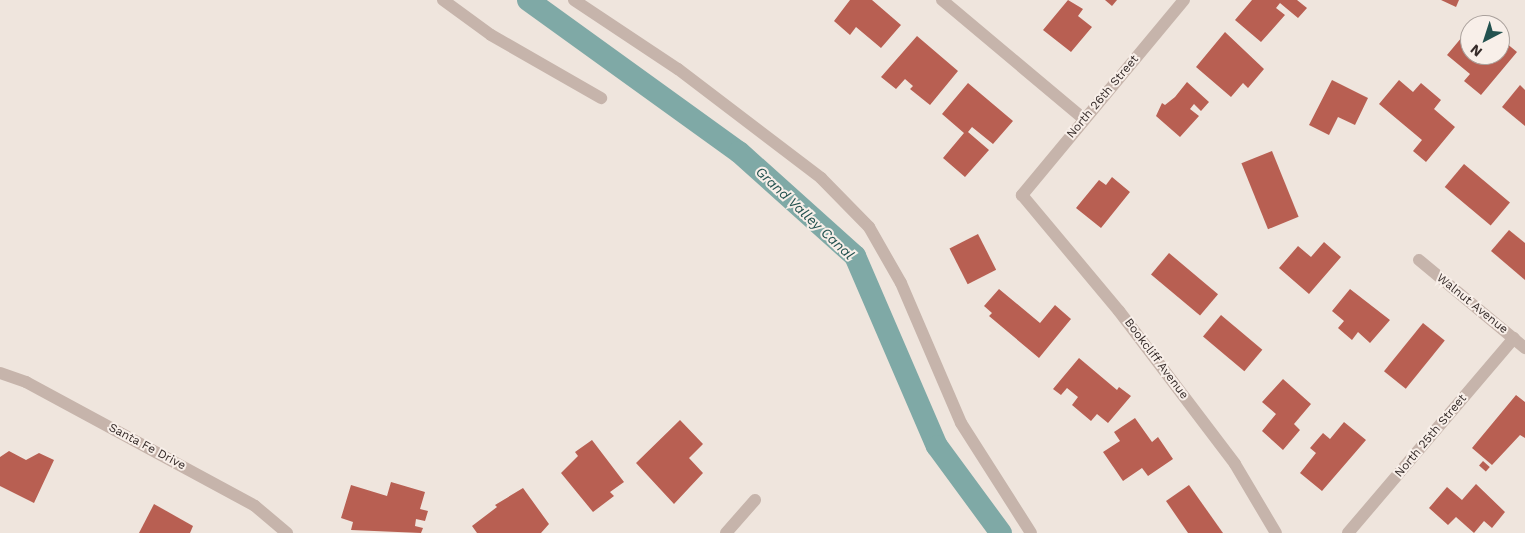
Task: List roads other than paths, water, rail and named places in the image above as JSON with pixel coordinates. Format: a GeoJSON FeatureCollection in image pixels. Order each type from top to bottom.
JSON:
{"type":"FeatureCollection","features":[{"type":"Feature","properties":{"kind":"street"},"geometry":{"type":"LineString","coordinates":[[443,0],[491,35],[601,98]]}},
{"type":"Feature","properties":{"kind":"street"},"geometry":{"type":"LineString","coordinates":[[574,0],[678,69],[821,178],[869,227],[901,283],[961,423],[1031,533]]}},
{"type":"Feature","properties":{"kind":"street"},"geometry":{"type":"LineString","coordinates":[[942,0],[1084,120]]}},
{"type":"Feature","properties":{"kind":"street","name":"North 26th Street"},"geometry":{"type":"LineString","coordinates":[[1022,195],[1184,0]]}},
{"type":"Feature","properties":{"kind":"street","name":"Bookcliff Avenue"},"geometry":{"type":"LineString","coordinates":[[1022,195],[1119,311],[1235,464],[1276,533]]}},
{"type":"Feature","properties":{"kind":"street","name":"Walnut Avenue"},"geometry":{"type":"LineString","coordinates":[[1419,260],[1525,348]]}},
{"type":"Feature","properties":{"kind":"street","name":"North 25th Street"},"geometry":{"type":"LineString","coordinates":[[1348,533],[1514,338]]}},
{"type":"Feature","properties":{"kind":"street","name":"Santa Fe Drive"},"geometry":{"type":"LineString","coordinates":[[0,373],[26,382],[255,506],[286,533]]}},
{"type":"Feature","properties":{"kind":"street"},"geometry":{"type":"LineString","coordinates":[[726,533],[755,500]]}},
{"type":"Feature","properties":{"kind":"waterway","name":"Grand Valley Canal"},"geometry":{"type":"LineString","coordinates":[[528,0],[739,152],[855,256],[937,446],[1001,533]]}}]}
